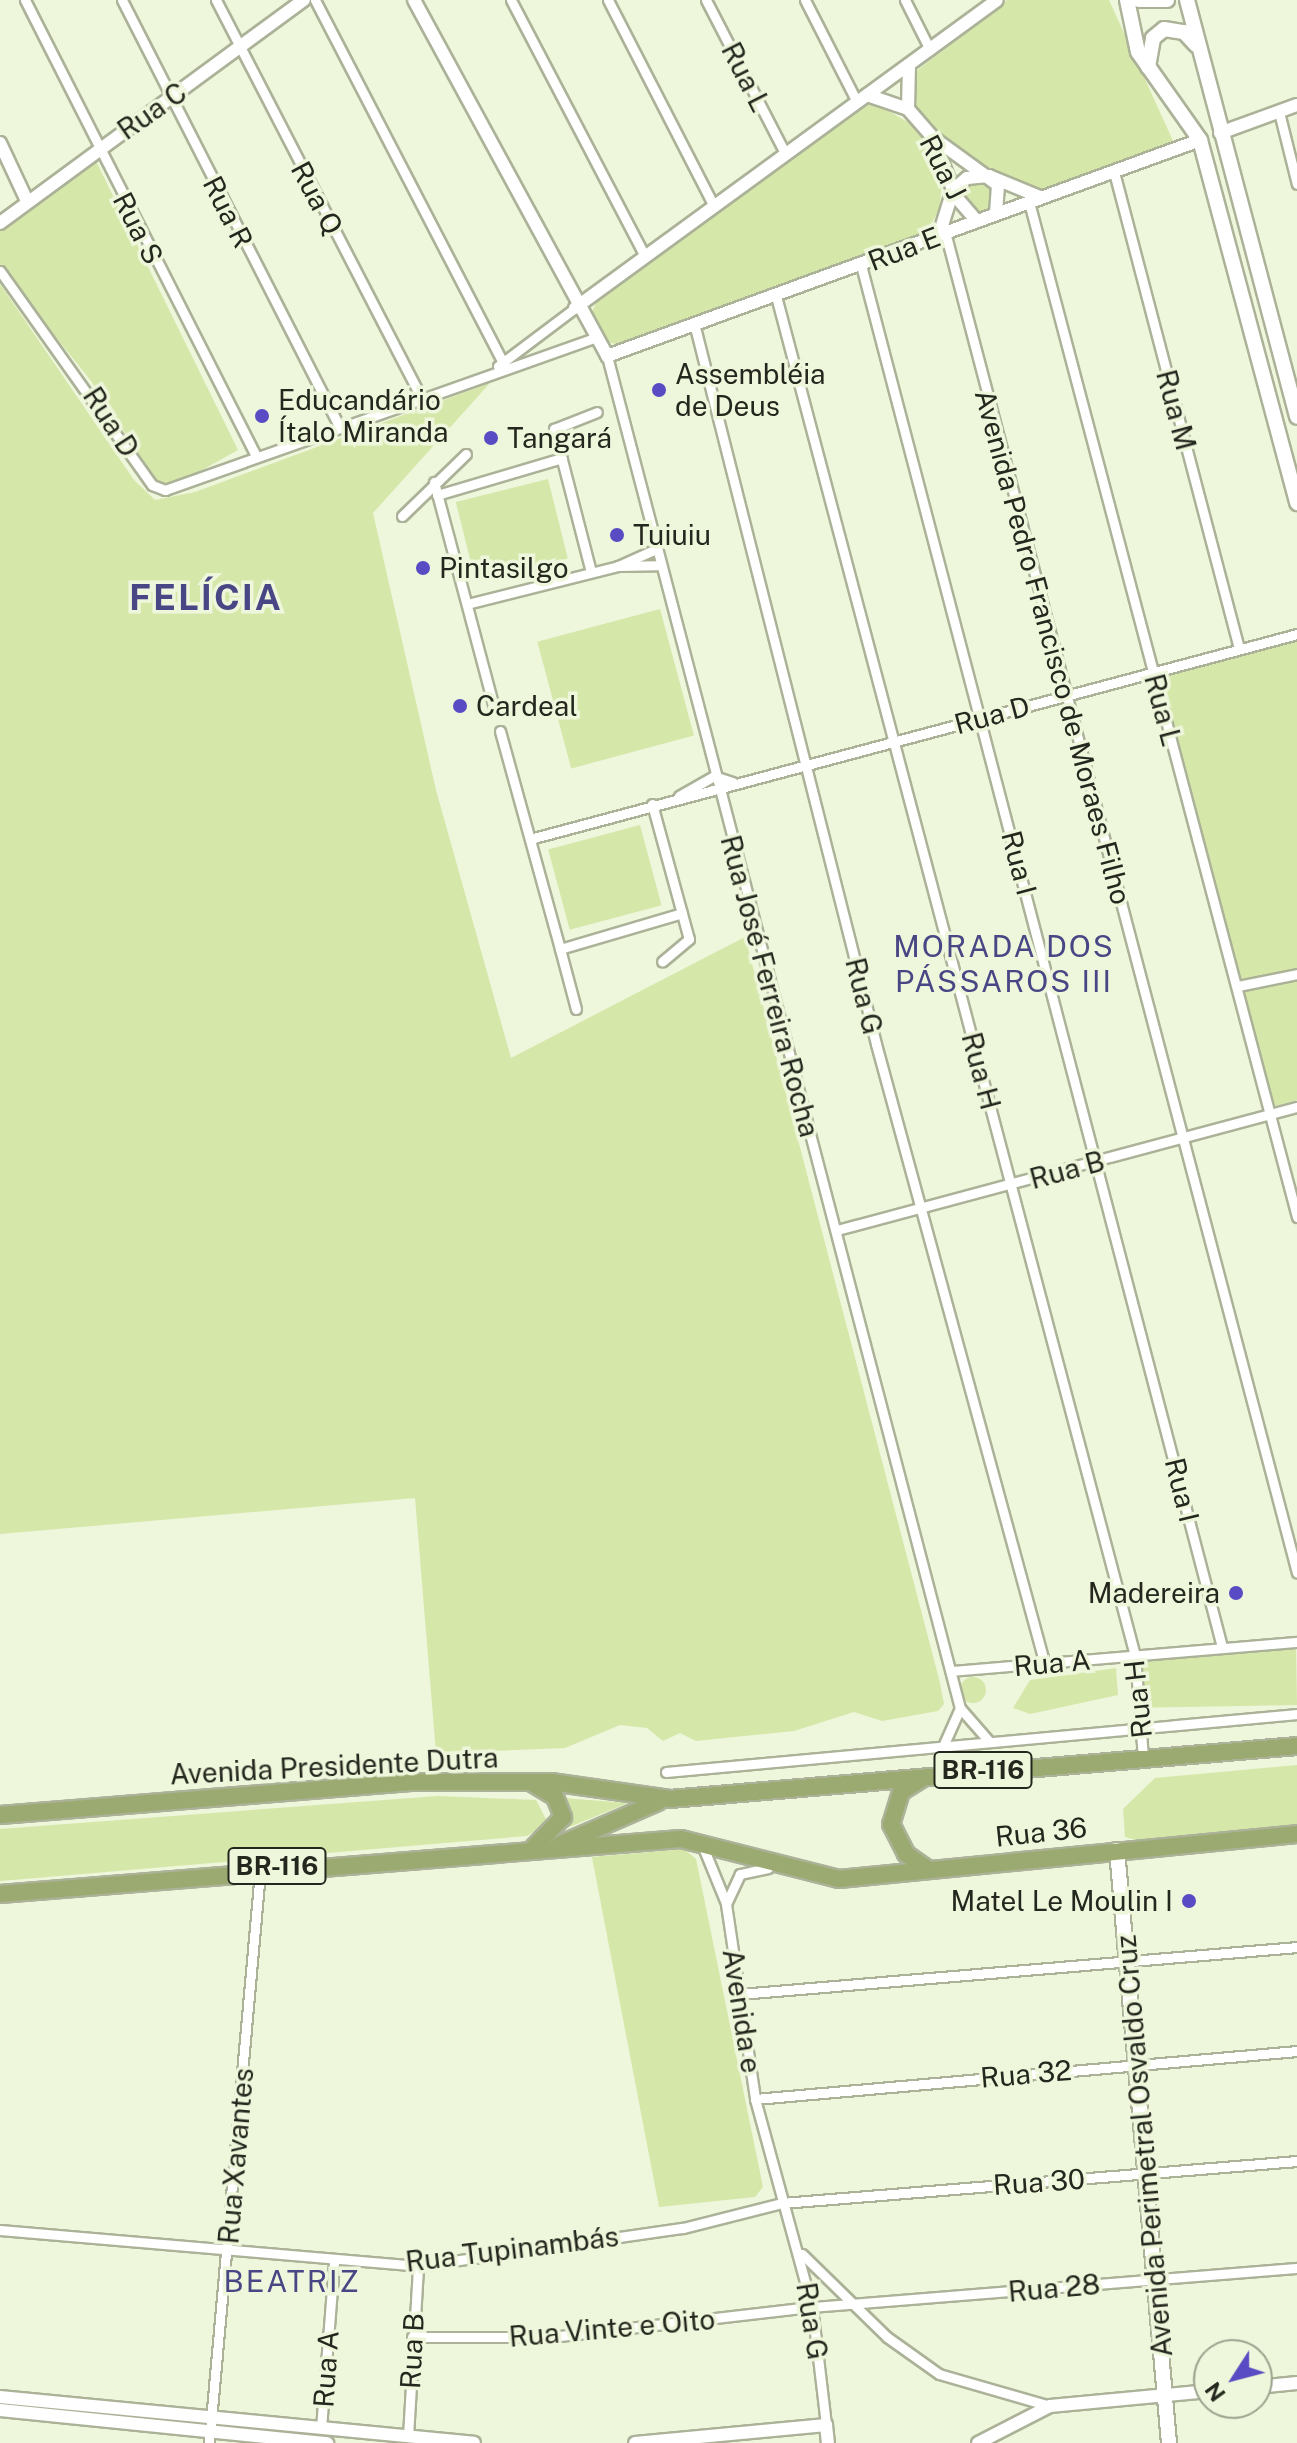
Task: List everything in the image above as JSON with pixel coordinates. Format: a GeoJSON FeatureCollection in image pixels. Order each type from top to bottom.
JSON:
{"type":"FeatureCollection","features":[{"type":"Feature","properties":{"kind":"highway","name":"Avenida Presidente Dutra"},"geometry":{"type":"LineString","coordinates":[[0,1894],[261,1868],[554,1848],[622,1812],[670,1799],[1297,1746]]}},
{"type":"Feature","properties":{"kind":"highway"},"geometry":{"type":"LineString","coordinates":[[929,1775],[901,1792],[891,1824],[906,1854],[929,1870]]}},
{"type":"Feature","properties":{"kind":"highway","name":"Avenida Presidente Dutra"},"geometry":{"type":"LineString","coordinates":[[0,1815],[411,1782],[525,1781],[670,1799]]}},
{"type":"Feature","properties":{"kind":"highway"},"geometry":{"type":"LineString","coordinates":[[525,1781],[551,1793],[563,1817],[529,1849]]}},
{"type":"Feature","properties":{"kind":"highway","name":"Rua 36"},"geometry":{"type":"LineString","coordinates":[[695,1840],[791,1870],[839,1879],[1297,1834]]}},
{"type":"Feature","properties":{"kind":"highway"},"geometry":{"type":"LineString","coordinates":[[554,1848],[695,1840]]}},
{"type":"Feature","properties":{"kind":"main road"},"geometry":{"type":"LineString","coordinates":[[1127,0],[1148,68],[1200,140],[1297,503]]}},
{"type":"Feature","properties":{"kind":"main road"},"geometry":{"type":"LineString","coordinates":[[1139,0],[1167,0]]}},
{"type":"Feature","properties":{"kind":"main road"},"geometry":{"type":"LineString","coordinates":[[1187,0],[1297,417]]}},
{"type":"Feature","properties":{"kind":"main road"},"geometry":{"type":"LineString","coordinates":[[1148,68],[1153,38],[1164,29],[1184,32],[1199,49]]}},
{"type":"Feature","properties":{"kind":"main road","name":"Avenida Perimetral Osvaldo Cruz"},"geometry":{"type":"LineString","coordinates":[[1117,1850],[1169,2443]]}},
{"type":"Feature","properties":{"kind":"street","name":"Rua S"},"geometry":{"type":"LineString","coordinates":[[25,0],[255,454]]}},
{"type":"Feature","properties":{"kind":"street","name":"Rua R"},"geometry":{"type":"LineString","coordinates":[[122,0],[169,98],[338,424]]}},
{"type":"Feature","properties":{"kind":"street","name":"Rua Q"},"geometry":{"type":"LineString","coordinates":[[216,0],[420,395]]}},
{"type":"Feature","properties":{"kind":"street","name":"Rua C"},"geometry":{"type":"LineString","coordinates":[[0,223],[304,0]]}},
{"type":"Feature","properties":{"kind":"street"},"geometry":{"type":"LineString","coordinates":[[315,0],[504,365]]}},
{"type":"Feature","properties":{"kind":"street","name":"Rua José Ferreira Rocha"},"geometry":{"type":"LineString","coordinates":[[414,0],[575,308],[607,356],[657,565],[837,1230],[960,1708]]}},
{"type":"Feature","properties":{"kind":"street"},"geometry":{"type":"LineString","coordinates":[[511,0],[645,256]]}},
{"type":"Feature","properties":{"kind":"street"},"geometry":{"type":"LineString","coordinates":[[608,0],[714,206]]}},
{"type":"Feature","properties":{"kind":"street","name":"Rua L"},"geometry":{"type":"LineString","coordinates":[[706,0],[786,155]]}},
{"type":"Feature","properties":{"kind":"street"},"geometry":{"type":"LineString","coordinates":[[805,0],[862,98]]}},
{"type":"Feature","properties":{"kind":"street"},"geometry":{"type":"LineString","coordinates":[[905,0],[930,50]]}},
{"type":"Feature","properties":{"kind":"street"},"geometry":{"type":"LineString","coordinates":[[504,365],[645,256],[997,0]]}},
{"type":"Feature","properties":{"kind":"street"},"geometry":{"type":"LineString","coordinates":[[908,109],[909,66]]}},
{"type":"Feature","properties":{"kind":"street","name":"Rua J"},"geometry":{"type":"LineString","coordinates":[[862,98],[908,109],[932,137],[953,190],[977,221]]}},
{"type":"Feature","properties":{"kind":"street"},"geometry":{"type":"LineString","coordinates":[[1220,133],[1297,105]]}},
{"type":"Feature","properties":{"kind":"street"},"geometry":{"type":"LineString","coordinates":[[1279,112],[1297,184]]}},
{"type":"Feature","properties":{"kind":"street"},"geometry":{"type":"LineString","coordinates":[[932,137],[989,176],[1043,198]]}},
{"type":"Feature","properties":{"kind":"street","name":"Rua E"},"geometry":{"type":"LineString","coordinates":[[607,356],[1200,140]]}},
{"type":"Feature","properties":{"kind":"street"},"geometry":{"type":"LineString","coordinates":[[0,143],[27,201]]}},
{"type":"Feature","properties":{"kind":"street","name":"Rua M"},"geometry":{"type":"LineString","coordinates":[[1114,172],[1239,647]]}},
{"type":"Feature","properties":{"kind":"street"},"geometry":{"type":"LineString","coordinates":[[942,233],[953,190],[967,178],[989,176]]}},
{"type":"Feature","properties":{"kind":"street"},"geometry":{"type":"LineString","coordinates":[[989,176],[1000,190],[996,214]]}},
{"type":"Feature","properties":{"kind":"street","name":"Rua L"},"geometry":{"type":"LineString","coordinates":[[1029,202],[1297,1217]]}},
{"type":"Feature","properties":{"kind":"street","name":"Avenida Pedro Francisco de Moraes Filho"},"geometry":{"type":"LineString","coordinates":[[942,233],[1297,1573]]}},
{"type":"Feature","properties":{"kind":"street","name":"Rua I"},"geometry":{"type":"LineString","coordinates":[[861,265],[1098,1161],[1222,1647]]}},
{"type":"Feature","properties":{"kind":"street","name":"Rua D"},"geometry":{"type":"LineString","coordinates":[[0,271],[152,485],[171,489],[255,454]]}},
{"type":"Feature","properties":{"kind":"street","name":"Rua H"},"geometry":{"type":"LineString","coordinates":[[776,296],[1135,1656],[1143,1757]]}},
{"type":"Feature","properties":{"kind":"street","name":"Rua G"},"geometry":{"type":"LineString","coordinates":[[694,323],[1045,1665]]}},
{"type":"Feature","properties":{"kind":"street"},"geometry":{"type":"LineString","coordinates":[[255,454],[504,365],[594,338]]}},
{"type":"Feature","properties":{"kind":"street"},"geometry":{"type":"LineString","coordinates":[[591,572],[555,426],[597,412]]}},
{"type":"Feature","properties":{"kind":"street"},"geometry":{"type":"LineString","coordinates":[[402,516],[466,454]]}},
{"type":"Feature","properties":{"kind":"street"},"geometry":{"type":"LineString","coordinates":[[437,495],[562,458]]}},
{"type":"Feature","properties":{"kind":"street"},"geometry":{"type":"LineString","coordinates":[[434,482],[494,708]]}},
{"type":"Feature","properties":{"kind":"street"},"geometry":{"type":"LineString","coordinates":[[618,566],[654,550]]}},
{"type":"Feature","properties":{"kind":"street"},"geometry":{"type":"LineString","coordinates":[[467,604],[618,566],[657,565]]}},
{"type":"Feature","properties":{"kind":"street","name":"Rua D"},"geometry":{"type":"LineString","coordinates":[[718,793],[733,782],[1297,634]]}},
{"type":"Feature","properties":{"kind":"street"},"geometry":{"type":"LineString","coordinates":[[500,731],[576,1009]]}},
{"type":"Feature","properties":{"kind":"street"},"geometry":{"type":"LineString","coordinates":[[679,796],[714,776],[733,782]]}},
{"type":"Feature","properties":{"kind":"street"},"geometry":{"type":"LineString","coordinates":[[530,839],[679,796],[718,793]]}},
{"type":"Feature","properties":{"kind":"street"},"geometry":{"type":"LineString","coordinates":[[652,804],[688,946],[662,962]]}},
{"type":"Feature","properties":{"kind":"street"},"geometry":{"type":"LineString","coordinates":[[560,949],[682,913]]}},
{"type":"Feature","properties":{"kind":"street"},"geometry":{"type":"LineString","coordinates":[[1238,986],[1297,974]]}},
{"type":"Feature","properties":{"kind":"street","name":"Rua B"},"geometry":{"type":"LineString","coordinates":[[837,1230],[1297,1107]]}},
{"type":"Feature","properties":{"kind":"street","name":"Rua A"},"geometry":{"type":"LineString","coordinates":[[951,1671],[1297,1642]]}},
{"type":"Feature","properties":{"kind":"street"},"geometry":{"type":"LineString","coordinates":[[944,1744],[960,1708],[988,1740]]}},
{"type":"Feature","properties":{"kind":"street"},"geometry":{"type":"LineString","coordinates":[[666,1772],[944,1744],[1297,1714]]}},
{"type":"Feature","properties":{"kind":"street","name":"Avenida e"},"geometry":{"type":"LineString","coordinates":[[695,1840],[716,1865],[726,1904],[755,2099],[782,2203]]}},
{"type":"Feature","properties":{"kind":"street"},"geometry":{"type":"LineString","coordinates":[[726,1904],[733,1884],[752,1866],[791,1870]]}},
{"type":"Feature","properties":{"kind":"street","name":"Rua Xavantes"},"geometry":{"type":"LineString","coordinates":[[211,2438],[261,1868]]}},
{"type":"Feature","properties":{"kind":"street"},"geometry":{"type":"LineString","coordinates":[[740,1994],[1297,1947]]}},
{"type":"Feature","properties":{"kind":"street","name":"Rua 32"},"geometry":{"type":"LineString","coordinates":[[755,2099],[1297,2051]]}},
{"type":"Feature","properties":{"kind":"street","name":"Rua 30"},"geometry":{"type":"LineString","coordinates":[[782,2203],[1297,2161]]}},
{"type":"Feature","properties":{"kind":"street","name":"Rua G"},"geometry":{"type":"LineString","coordinates":[[782,2203],[800,2251],[812,2307],[828,2443]]}},
{"type":"Feature","properties":{"kind":"street","name":"Rua Tupinambás"},"geometry":{"type":"LineString","coordinates":[[0,2230],[227,2254],[418,2266],[683,2228],[782,2203]]}},
{"type":"Feature","properties":{"kind":"street"},"geometry":{"type":"LineString","coordinates":[[800,2251],[855,2305],[939,2374],[1050,2406],[1193,2392]]}},
{"type":"Feature","properties":{"kind":"street","name":"Rua A"},"geometry":{"type":"LineString","coordinates":[[321,2428],[334,2261]]}},
{"type":"Feature","properties":{"kind":"street","name":"Rua B"},"geometry":{"type":"LineString","coordinates":[[408,2436],[418,2266]]}},
{"type":"Feature","properties":{"kind":"street","name":"Rua 28"},"geometry":{"type":"LineString","coordinates":[[812,2307],[1297,2268]]}},
{"type":"Feature","properties":{"kind":"street","name":"Rua Vinte e Oito"},"geometry":{"type":"LineString","coordinates":[[412,2337],[551,2337],[812,2307]]}},
{"type":"Feature","properties":{"kind":"street"},"geometry":{"type":"LineString","coordinates":[[1273,2385],[1297,2383]]}},
{"type":"Feature","properties":{"kind":"street"},"geometry":{"type":"LineString","coordinates":[[0,2397],[474,2443]]}},
{"type":"Feature","properties":{"kind":"street"},"geometry":{"type":"LineString","coordinates":[[978,2443],[1050,2406]]}},
{"type":"Feature","properties":{"kind":"street"},"geometry":{"type":"LineString","coordinates":[[0,2410],[211,2438],[327,2443]]}},
{"type":"Feature","properties":{"kind":"street"},"geometry":{"type":"LineString","coordinates":[[635,2443],[826,2425]]}},
{"type":"Feature","properties":{"kind":"green space"},"geometry":{"type":"Polygon","coordinates":[[[1007,0],[1109,0],[1174,143],[1045,191],[1011,181],[950,144],[912,106],[915,72],[1007,0]]]}},
{"type":"Feature","properties":{"kind":"green space"},"geometry":{"type":"Polygon","coordinates":[[[874,103],[913,125],[932,152],[942,177],[940,208],[925,235],[619,345],[602,340],[588,320],[598,299],[850,112],[874,103]]]}},
{"type":"Feature","properties":{"kind":"green space"},"geometry":{"type":"Polygon","coordinates":[[[95,159],[238,450],[170,488],[158,483],[91,381],[0,267],[0,230],[95,159]]]}},
{"type":"Feature","properties":{"kind":"green space"},"geometry":{"type":"Polygon","coordinates":[[[978,180],[989,185],[994,196],[989,207],[978,212],[967,207],[962,196],[967,185],[978,180]]]}},
{"type":"Feature","properties":{"kind":"green space"},"geometry":{"type":"Polygon","coordinates":[[[0,284],[134,480],[155,500],[195,492],[490,383],[373,513],[436,790],[511,1058],[745,937],[940,1683],[944,1704],[938,1711],[882,1721],[854,1712],[794,1731],[696,1741],[680,1733],[663,1741],[647,1728],[620,1725],[565,1748],[436,1753],[415,1498],[0,1534],[0,284]]]}},
{"type":"Feature","properties":{"kind":"green space"},"geometry":{"type":"Polygon","coordinates":[[[548,479],[568,559],[476,582],[456,502],[548,479]]]}},
{"type":"Feature","properties":{"kind":"green space"},"geometry":{"type":"Polygon","coordinates":[[[660,609],[694,736],[571,768],[537,642],[660,609]]]}},
{"type":"Feature","properties":{"kind":"green space"},"geometry":{"type":"Polygon","coordinates":[[[1297,641],[1297,1100],[1271,1107],[1159,677],[1297,641]]]}},
{"type":"Feature","properties":{"kind":"green space"},"geometry":{"type":"Polygon","coordinates":[[[640,825],[661,905],[570,930],[548,850],[640,825]]]}},
{"type":"Feature","properties":{"kind":"green space"},"geometry":{"type":"Polygon","coordinates":[[[1296,1647],[1297,1705],[1139,1708],[1138,1650],[1296,1647]]]}},
{"type":"Feature","properties":{"kind":"green space"},"geometry":{"type":"Polygon","coordinates":[[[1116,1668],[1118,1695],[1030,1714],[1013,1708],[1030,1680],[1116,1668]]]}},
{"type":"Feature","properties":{"kind":"green space"},"geometry":{"type":"Polygon","coordinates":[[[973,1677],[982,1681],[986,1690],[982,1699],[973,1703],[964,1699],[960,1690],[964,1681],[973,1677]]]}},
{"type":"Feature","properties":{"kind":"green space"},"geometry":{"type":"Polygon","coordinates":[[[1297,1765],[1297,1829],[1147,1843],[1125,1837],[1123,1809],[1155,1778],[1297,1765]]]}},
{"type":"Feature","properties":{"kind":"green space"},"geometry":{"type":"Polygon","coordinates":[[[438,1796],[536,1800],[548,1823],[527,1836],[0,1881],[0,1829],[438,1796]]]}},
{"type":"Feature","properties":{"kind":"green space"},"geometry":{"type":"Polygon","coordinates":[[[563,1798],[628,1803],[567,1828],[563,1798]]]}},
{"type":"Feature","properties":{"kind":"green space"},"geometry":{"type":"Polygon","coordinates":[[[684,1849],[696,1859],[763,2187],[755,2197],[659,2207],[592,1857],[684,1849]]]}},
{"type":"Feature","properties":{"kind":"place","name":"Assembléia de Deus"},"geometry":{"type":"Point","coordinates":[659,390]}},
{"type":"Feature","properties":{"kind":"place","name":"Educandário Ítalo Miranda"},"geometry":{"type":"Point","coordinates":[262,416]}},
{"type":"Feature","properties":{"kind":"place","name":"Tangará"},"geometry":{"type":"Point","coordinates":[491,438]}},
{"type":"Feature","properties":{"kind":"place","name":"Tuiuiu"},"geometry":{"type":"Point","coordinates":[617,535]}},
{"type":"Feature","properties":{"kind":"place","name":"Pintasilgo"},"geometry":{"type":"Point","coordinates":[423,568]}},
{"type":"Feature","properties":{"kind":"place","name":"Cardeal"},"geometry":{"type":"Point","coordinates":[460,706]}},
{"type":"Feature","properties":{"kind":"place","name":"Madereira"},"geometry":{"type":"Point","coordinates":[1236,1593]}},
{"type":"Feature","properties":{"kind":"place","name":"Matel Le Moulin I"},"geometry":{"type":"Point","coordinates":[1189,1901]}},
{"type":"Feature","properties":{"kind":"district","name":"FELÍCIA"},"geometry":{"type":"Point","coordinates":[206,598]}},
{"type":"Feature","properties":{"kind":"district","name":"MORADA DOS PÁSSAROS III"},"geometry":{"type":"Point","coordinates":[1004,963]}},
{"type":"Feature","properties":{"kind":"district","name":"BEATRIZ"},"geometry":{"type":"Point","coordinates":[292,2281]}}]}
